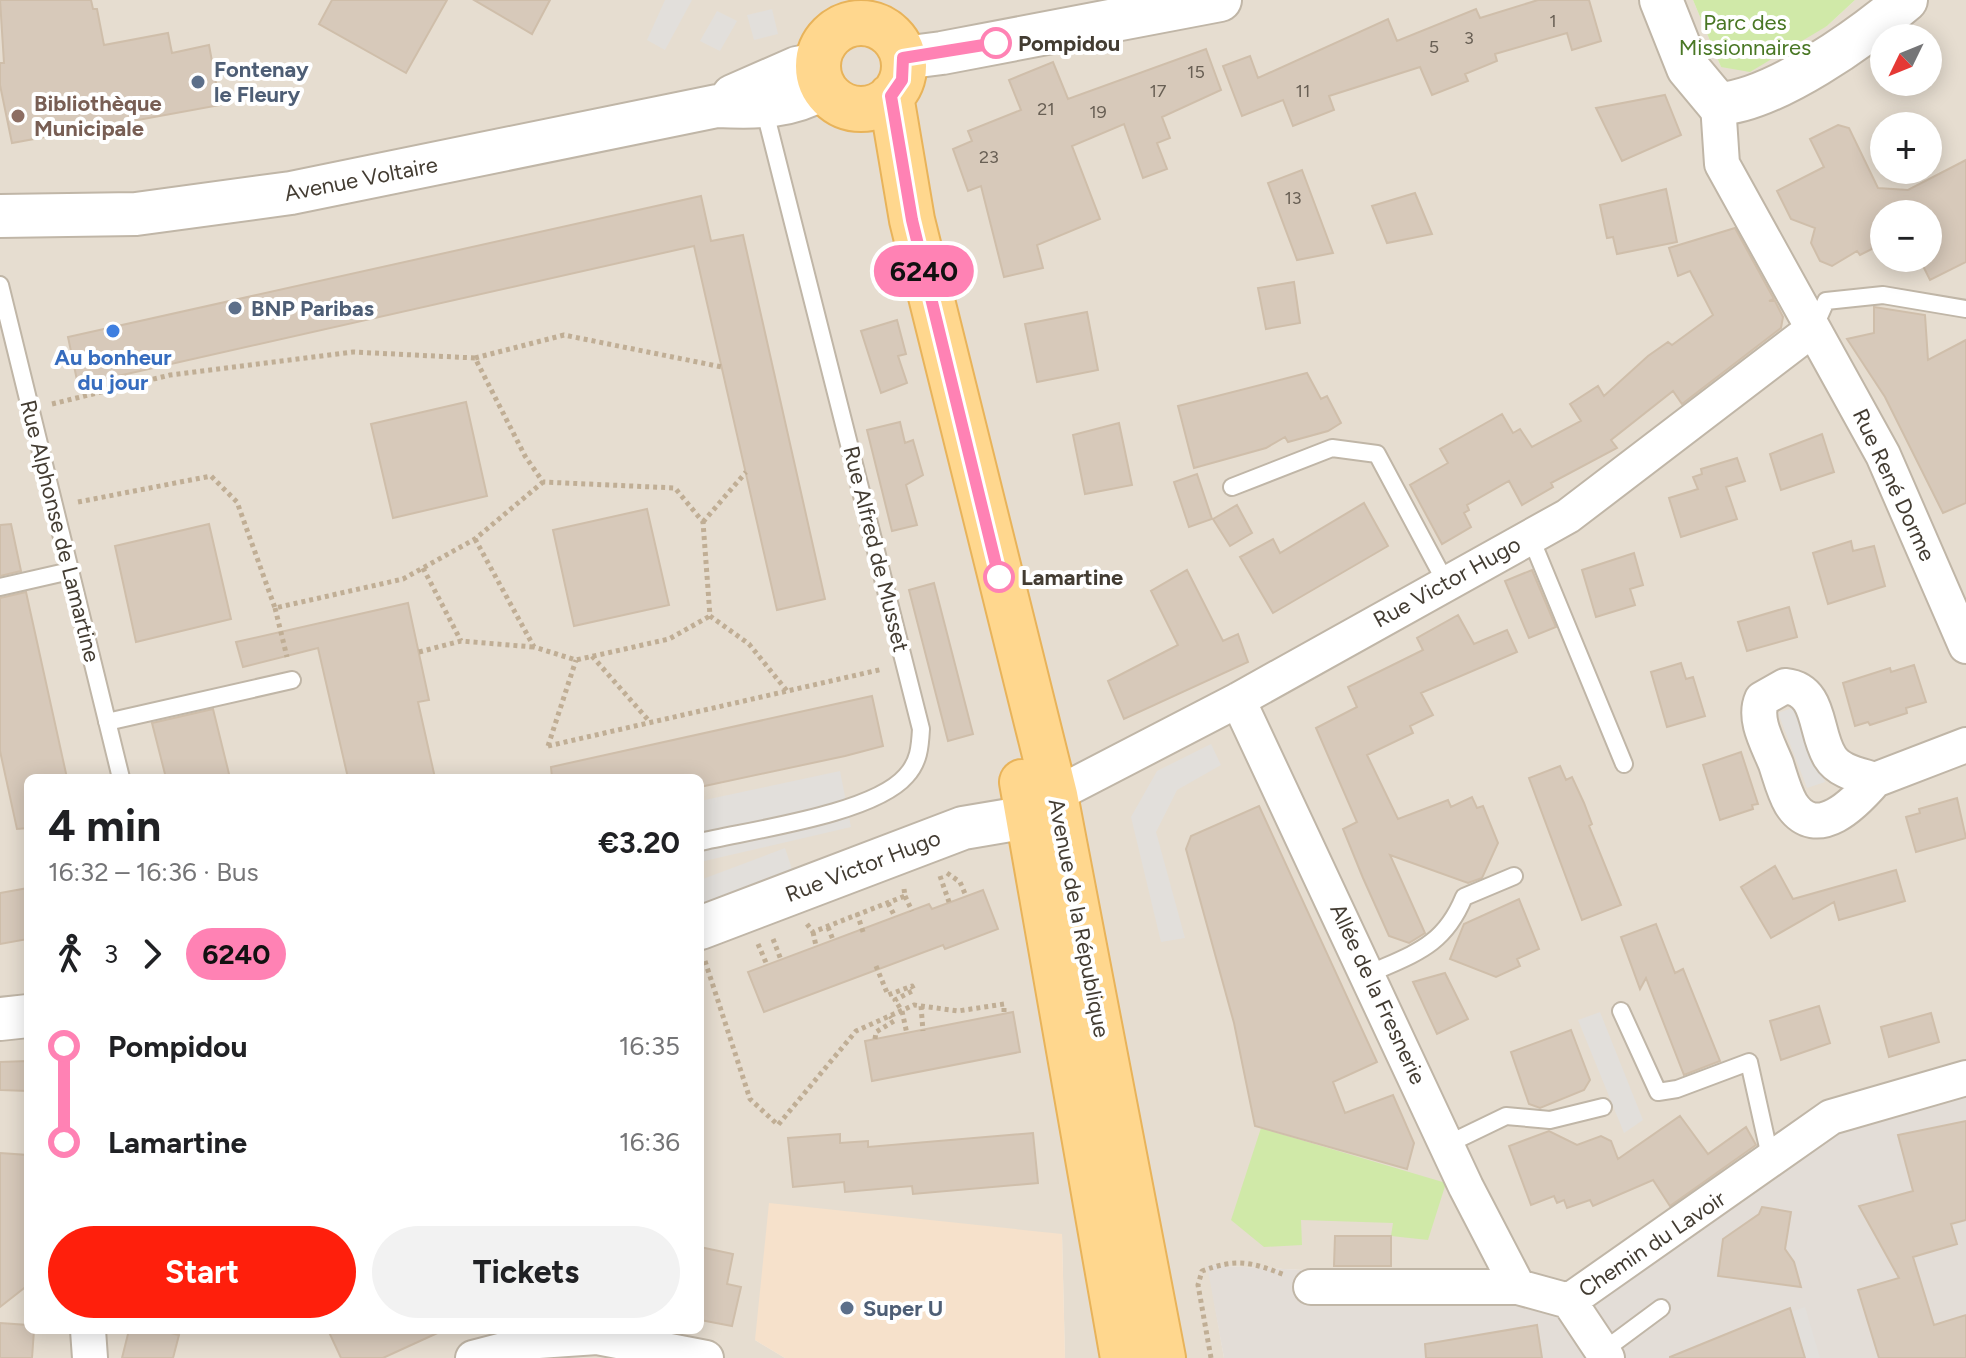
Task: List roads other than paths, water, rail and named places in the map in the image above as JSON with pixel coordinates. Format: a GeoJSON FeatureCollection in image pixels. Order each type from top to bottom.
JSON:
{"type":"FeatureCollection","features":[{"type":"Feature","properties":{"kind":"main road","name":"Avenue de la République"},"geometry":{"type":"LineString","coordinates":[[838,35],[890,34],[886,88],[912,220],[975,483],[1041,806],[1163,1358]]}},
{"type":"Feature","properties":{"kind":"main road"},"geometry":{"type":"LineString","coordinates":[[838,35],[839,103],[886,88]]}},
{"type":"Feature","properties":{"kind":"main road","name":"Avenue de la République"},"geometry":{"type":"LineString","coordinates":[[1041,806],[1123,1358]]}},
{"type":"Feature","properties":{"kind":"street"},"geometry":{"type":"LineString","coordinates":[[886,88],[942,53],[1220,0]]}},
{"type":"Feature","properties":{"kind":"street"},"geometry":{"type":"LineString","coordinates":[[1661,0],[1688,68],[1718,104],[1740,103],[1776,87],[1878,24],[1906,0]]}},
{"type":"Feature","properties":{"kind":"street","name":"Avenue Voltaire"},"geometry":{"type":"LineString","coordinates":[[717,106],[750,86],[797,68],[838,35]]}},
{"type":"Feature","properties":{"kind":"street","name":"Avenue Voltaire"},"geometry":{"type":"LineString","coordinates":[[0,216],[136,214],[291,193],[717,106],[764,108],[806,98],[838,35]]}},
{"type":"Feature","properties":{"kind":"street","name":"Rue René Dorme"},"geometry":{"type":"LineString","coordinates":[[1718,104],[1722,164],[1954,582],[1966,646]]}},
{"type":"Feature","properties":{"kind":"street","name":"Rue Victor Hugo"},"geometry":{"type":"LineString","coordinates":[[706,942],[963,828],[1041,806],[1238,700],[1445,581],[1568,516],[1813,329]]}},
{"type":"Feature","properties":{"kind":"street","name":"Allée de la Fresnerie"},"geometry":{"type":"LineString","coordinates":[[1238,700],[1369,974],[1466,1187],[1518,1287]]}},
{"type":"Feature","properties":{"kind":"street"},"geometry":{"type":"LineString","coordinates":[[1875,780],[1966,745]]}},
{"type":"Feature","properties":{"kind":"street"},"geometry":{"type":"LineString","coordinates":[[0,1019],[24,1016]]}},
{"type":"Feature","properties":{"kind":"street","name":"Chemin du Lavoir"},"geometry":{"type":"LineString","coordinates":[[1311,1287],[1518,1287],[1569,1301],[1771,1163],[1831,1117],[1966,1078]]}},
{"type":"Feature","properties":{"kind":"street"},"geometry":{"type":"LineString","coordinates":[[1569,1301],[1605,1355]]}},
{"type":"Feature","properties":{"kind":"street"},"geometry":{"type":"LineString","coordinates":[[88,1334],[90,1358]]}},
{"type":"Feature","properties":{"kind":"street"},"geometry":{"type":"LineString","coordinates":[[473,1358],[538,1341],[597,1337],[632,1350],[706,1358]]}},
{"type":"Feature","properties":{"kind":"lane","name":"Rue Alfred de Musset"},"geometry":{"type":"LineString","coordinates":[[704,841],[851,807],[905,778],[919,757],[921,729],[764,108]]}},
{"type":"Feature","properties":{"kind":"lane","name":"Rue Alphonse de Lamartine"},"geometry":{"type":"LineString","coordinates":[[0,285],[120,774]]}},
{"type":"Feature","properties":{"kind":"lane"},"geometry":{"type":"LineString","coordinates":[[1813,329],[1826,301],[1883,295],[1966,309]]}},
{"type":"Feature","properties":{"kind":"lane"},"geometry":{"type":"LineString","coordinates":[[1232,487],[1332,448],[1377,454],[1445,581]]}},
{"type":"Feature","properties":{"kind":"lane"},"geometry":{"type":"LineString","coordinates":[[1530,536],[1624,764]]}},
{"type":"Feature","properties":{"kind":"lane"},"geometry":{"type":"LineString","coordinates":[[0,587],[70,571]]}},
{"type":"Feature","properties":{"kind":"lane"},"geometry":{"type":"LineString","coordinates":[[107,722],[292,680]]}},
{"type":"Feature","properties":{"kind":"lane"},"geometry":{"type":"LineString","coordinates":[[1369,974],[1429,947],[1453,924],[1464,897],[1514,876]]}},
{"type":"Feature","properties":{"kind":"lane"},"geometry":{"type":"LineString","coordinates":[[1621,1011],[1658,1092],[1677,1089],[1749,1062],[1771,1163]]}},
{"type":"Feature","properties":{"kind":"lane"},"geometry":{"type":"LineString","coordinates":[[1448,1144],[1506,1116],[1550,1120],[1603,1107]]}},
{"type":"Feature","properties":{"kind":"lane"},"geometry":{"type":"LineString","coordinates":[[1605,1355],[1661,1308]]}},
{"type":"Feature","properties":{"kind":"place","name":"Pompidou"},"geometry":{"type":"Point","coordinates":[996,43]}},
{"type":"Feature","properties":{"kind":"place","name":"Fontenay le Fleury"},"geometry":{"type":"Point","coordinates":[198,82]}},
{"type":"Feature","properties":{"kind":"place","name":"Bibliothèque Municipale"},"geometry":{"type":"Point","coordinates":[18,116]}},
{"type":"Feature","properties":{"kind":"place","name":"BNP Paribas"},"geometry":{"type":"Point","coordinates":[235,308]}},
{"type":"Feature","properties":{"kind":"place","name":"Au bonheur du jour"},"geometry":{"type":"Point","coordinates":[113,331]}},
{"type":"Feature","properties":{"kind":"place","name":"Lamartine"},"geometry":{"type":"Point","coordinates":[999,577]}},
{"type":"Feature","properties":{"kind":"place","name":"Super U"},"geometry":{"type":"Point","coordinates":[847,1308]}},
{"type":"Feature","properties":{"kind":"park label","name":"Parc des Missionnaires"},"geometry":{"type":"Point","coordinates":[1745,34]}}]}
